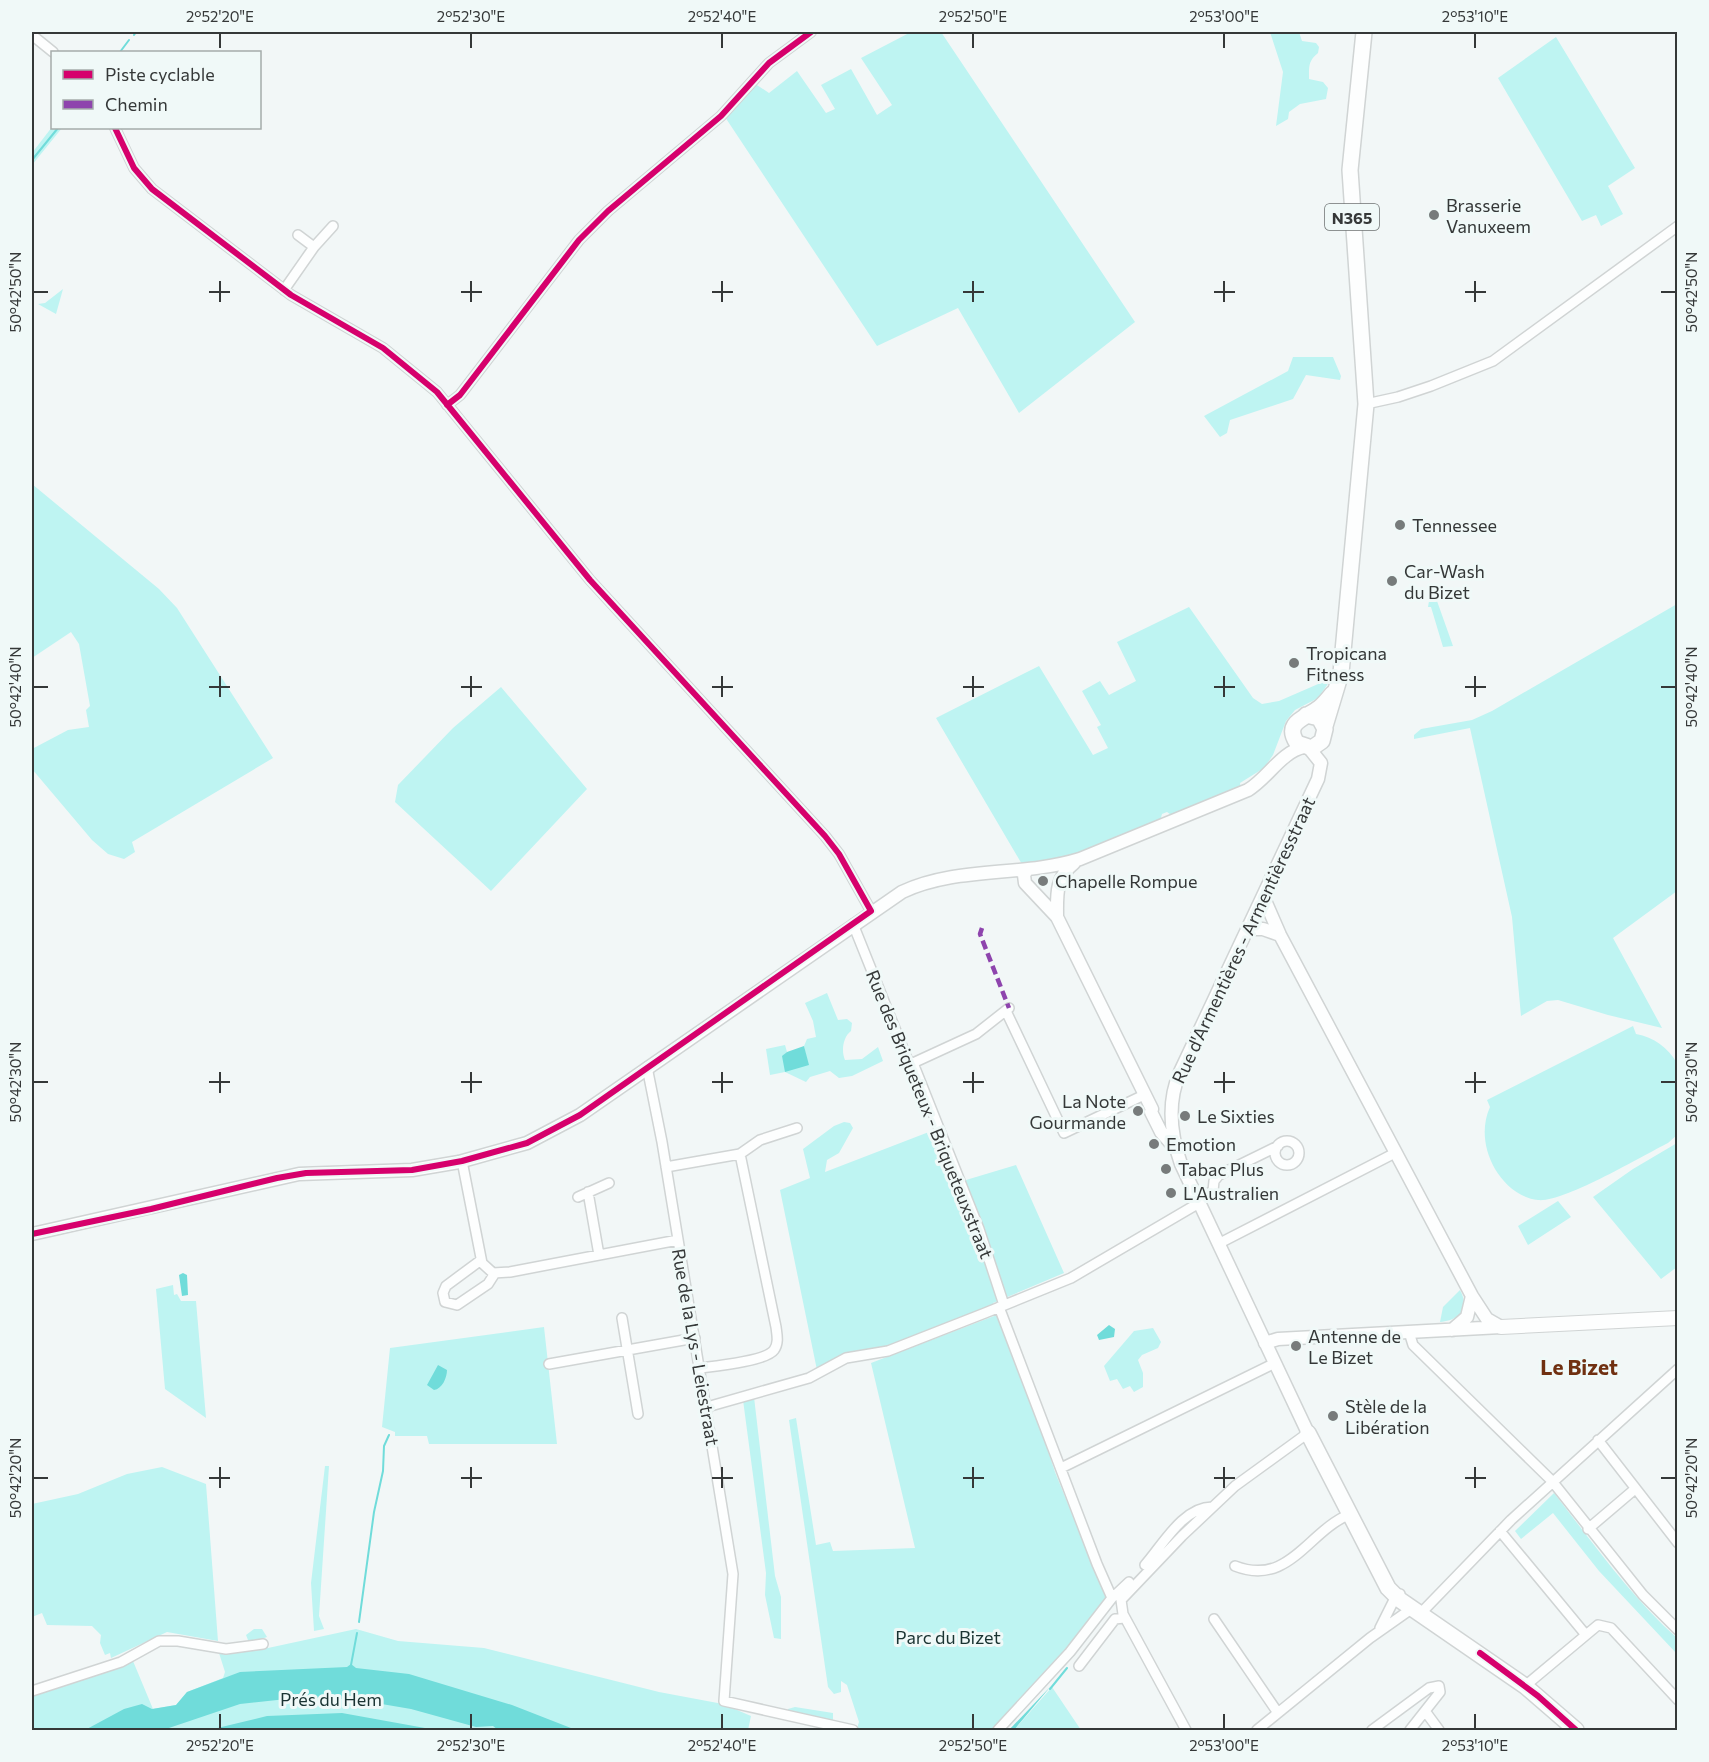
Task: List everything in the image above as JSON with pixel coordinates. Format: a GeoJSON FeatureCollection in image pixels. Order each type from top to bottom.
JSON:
{"type":"FeatureCollection","features":[{"type":"Feature","properties":{"kind":"main road","name":"N365"},"geometry":{"type":"LineString","coordinates":[[1325,731],[1339,684],[1366,404],[1363,333],[1350,176],[1364,32]]}},
{"type":"Feature","properties":{"kind":"main road"},"geometry":{"type":"LineString","coordinates":[[1306,715],[1318,718],[1325,731],[1320,743],[1307,748],[1295,740],[1293,729],[1297,720],[1306,715],[1321,707],[1339,684]]}},
{"type":"Feature","properties":{"kind":"main road"},"geometry":{"type":"LineString","coordinates":[[1501,1327],[1677,1318]]}},
{"type":"Feature","properties":{"kind":"main road"},"geometry":{"type":"LineString","coordinates":[[1308,1433],[1385,1585],[1467,1639],[1480,1653],[1525,1686],[1576,1731]]}},
{"type":"Feature","properties":{"kind":"street"},"geometry":{"type":"LineString","coordinates":[[447,405],[460,395],[579,240],[608,211],[721,116],[769,63],[811,32]]}},
{"type":"Feature","properties":{"kind":"street"},"geometry":{"type":"LineString","coordinates":[[32,34],[52,51]]}},
{"type":"Feature","properties":{"kind":"street"},"geometry":{"type":"LineString","coordinates":[[115,129],[134,168],[152,189],[284,290],[383,348],[416,373],[447,405],[590,580],[825,836],[839,854],[871,911]]}},
{"type":"Feature","properties":{"kind":"street"},"geometry":{"type":"LineString","coordinates":[[284,290],[314,247],[333,226]]}},
{"type":"Feature","properties":{"kind":"street"},"geometry":{"type":"LineString","coordinates":[[1366,404],[1420,390],[1493,361],[1677,226]]}},
{"type":"Feature","properties":{"kind":"street"},"geometry":{"type":"LineString","coordinates":[[298,235],[314,247]]}},
{"type":"Feature","properties":{"kind":"street"},"geometry":{"type":"LineString","coordinates":[[1276,766],[1293,729]]}},
{"type":"Feature","properties":{"kind":"street","name":"N365"},"geometry":{"type":"LineString","coordinates":[[1318,779],[1327,765],[1325,731]]}},
{"type":"Feature","properties":{"kind":"street"},"geometry":{"type":"LineString","coordinates":[[32,1234],[306,1173],[412,1170],[462,1161],[527,1143],[558,1128],[871,911],[893,897],[925,882],[988,874],[1026,877],[1057,872],[1080,859],[1248,790],[1293,751],[1307,748],[1321,763],[1318,779]]}},
{"type":"Feature","properties":{"kind":"street","name":"Rue d'Armentières - Armentièresstraat"},"geometry":{"type":"LineString","coordinates":[[1308,1433],[1218,1244],[1176,1149],[1172,1107],[1180,1072],[1318,779]]}},
{"type":"Feature","properties":{"kind":"street"},"geometry":{"type":"LineString","coordinates":[[1057,872],[1057,917]]}},
{"type":"Feature","properties":{"kind":"street"},"geometry":{"type":"LineString","coordinates":[[1026,877],[1057,917],[1152,1109],[1151,1112],[1161,1132],[1176,1149]]}},
{"type":"Feature","properties":{"kind":"street"},"geometry":{"type":"LineString","coordinates":[[1041,897],[1057,891]]}},
{"type":"Feature","properties":{"kind":"street"},"geometry":{"type":"LineString","coordinates":[[1263,896],[1280,935],[1472,1296],[1487,1319],[1501,1327]]}},
{"type":"Feature","properties":{"kind":"street","name":"Rue des Briqueteux - Briqueteuxstraat"},"geometry":{"type":"LineString","coordinates":[[853,924],[887,1004],[904,1052],[909,1061],[913,1063],[979,1229],[1002,1306],[1097,1564],[1112,1598]]}},
{"type":"Feature","properties":{"kind":"street"},"geometry":{"type":"LineString","coordinates":[[1247,928],[1263,929],[1280,935]]}},
{"type":"Feature","properties":{"kind":"street"},"geometry":{"type":"LineString","coordinates":[[913,1063],[976,1035],[1007,1009],[1064,1133],[1144,1095]]}},
{"type":"Feature","properties":{"kind":"street","name":"Rue de la Lys - Leiestraat"},"geometry":{"type":"LineString","coordinates":[[647,1067],[666,1167],[733,1574],[724,1701],[853,1731]]}},
{"type":"Feature","properties":{"kind":"street"},"geometry":{"type":"LineString","coordinates":[[1152,1109],[1172,1107]]}},
{"type":"Feature","properties":{"kind":"street"},"geometry":{"type":"LineString","coordinates":[[666,1167],[740,1154],[760,1140],[797,1128]]}},
{"type":"Feature","properties":{"kind":"street"},"geometry":{"type":"LineString","coordinates":[[706,1407],[809,1378],[846,1358],[888,1351],[1071,1278],[1213,1191],[1214,1181],[1219,1175],[1278,1146]]}},
{"type":"Feature","properties":{"kind":"street"},"geometry":{"type":"LineString","coordinates":[[1218,1244],[1395,1153]]}},
{"type":"Feature","properties":{"kind":"street"},"geometry":{"type":"LineString","coordinates":[[700,1368],[759,1358],[770,1354],[778,1341],[740,1154]]}},
{"type":"Feature","properties":{"kind":"street"},"geometry":{"type":"LineString","coordinates":[[462,1161],[481,1260],[488,1271],[495,1273],[678,1240]]}},
{"type":"Feature","properties":{"kind":"street"},"geometry":{"type":"LineString","coordinates":[[578,1197],[609,1183]]}},
{"type":"Feature","properties":{"kind":"street"},"geometry":{"type":"LineString","coordinates":[[588,1192],[599,1255]]}},
{"type":"Feature","properties":{"kind":"street"},"geometry":{"type":"LineString","coordinates":[[481,1260],[447,1286],[443,1293],[445,1302],[453,1305],[461,1303],[488,1284],[495,1273]]}},
{"type":"Feature","properties":{"kind":"street"},"geometry":{"type":"LineString","coordinates":[[1452,1330],[1467,1317],[1472,1296]]}},
{"type":"Feature","properties":{"kind":"street"},"geometry":{"type":"LineString","coordinates":[[622,1318],[638,1414]]}},
{"type":"Feature","properties":{"kind":"street"},"geometry":{"type":"LineString","coordinates":[[1265,1343],[1278,1339],[1501,1327]]}},
{"type":"Feature","properties":{"kind":"street"},"geometry":{"type":"LineString","coordinates":[[1409,1332],[1413,1345],[1552,1481],[1653,1608],[1677,1630]]}},
{"type":"Feature","properties":{"kind":"street"},"geometry":{"type":"LineString","coordinates":[[549,1364],[695,1338]]}},
{"type":"Feature","properties":{"kind":"street"},"geometry":{"type":"LineString","coordinates":[[1061,1468],[1275,1363]]}},
{"type":"Feature","properties":{"kind":"street"},"geometry":{"type":"LineString","coordinates":[[1375,1634],[1419,1609],[1552,1481],[1677,1369]]}},
{"type":"Feature","properties":{"kind":"street"},"geometry":{"type":"LineString","coordinates":[[1186,1731],[1124,1618],[1120,1606],[1123,1598],[1212,1507],[1248,1475],[1308,1433]]}},
{"type":"Feature","properties":{"kind":"street"},"geometry":{"type":"LineString","coordinates":[[1598,1440],[1677,1543]]}},
{"type":"Feature","properties":{"kind":"street"},"geometry":{"type":"LineString","coordinates":[[1588,1529],[1635,1489]]}},
{"type":"Feature","properties":{"kind":"street"},"geometry":{"type":"LineString","coordinates":[[998,1731],[1070,1652],[1112,1598],[1142,1569],[1189,1516],[1200,1508],[1212,1507]]}},
{"type":"Feature","properties":{"kind":"street"},"geometry":{"type":"LineString","coordinates":[[1235,1566],[1252,1571],[1279,1568],[1333,1522],[1350,1514]]}},
{"type":"Feature","properties":{"kind":"street"},"geometry":{"type":"LineString","coordinates":[[1500,1531],[1586,1635]]}},
{"type":"Feature","properties":{"kind":"street"},"geometry":{"type":"LineString","coordinates":[[1257,1731],[1375,1634],[1385,1623],[1399,1595]]}},
{"type":"Feature","properties":{"kind":"street"},"geometry":{"type":"LineString","coordinates":[[1078,1666],[1115,1619],[1124,1618]]}},
{"type":"Feature","properties":{"kind":"street"},"geometry":{"type":"LineString","coordinates":[[1214,1619],[1278,1713]]}},
{"type":"Feature","properties":{"kind":"street"},"geometry":{"type":"LineString","coordinates":[[1525,1686],[1598,1625],[1611,1628],[1677,1700]]}},
{"type":"Feature","properties":{"kind":"street"},"geometry":{"type":"LineString","coordinates":[[32,1691],[120,1662],[159,1641],[178,1641],[226,1650],[263,1644]]}},
{"type":"Feature","properties":{"kind":"street"},"geometry":{"type":"LineString","coordinates":[[1372,1731],[1429,1688],[1439,1686],[1440,1691],[1410,1731]]}},
{"type":"Feature","properties":{"kind":"street"},"geometry":{"type":"LineString","coordinates":[[1425,1711],[1438,1731]]}},
{"type":"Feature","properties":{"kind":"green space"},"geometry":{"type":"Polygon","coordinates":[[[911,32],[941,32],[1135,322],[1019,413],[958,308],[877,346],[725,117],[754,83],[769,93],[797,71],[826,113],[835,109],[821,85],[851,69],[877,115],[892,105],[861,58],[911,32]]]}},
{"type":"Feature","properties":{"kind":"green space"},"geometry":{"type":"Polygon","coordinates":[[[1270,32],[1299,32],[1302,41],[1316,43],[1319,47],[1318,53],[1311,62],[1309,79],[1323,82],[1328,88],[1326,99],[1300,104],[1289,112],[1288,119],[1276,126],[1283,72],[1270,32]]]}},
{"type":"Feature","properties":{"kind":"green space"},"geometry":{"type":"Polygon","coordinates":[[[1556,37],[1635,168],[1608,186],[1623,214],[1601,226],[1596,215],[1582,221],[1498,78],[1556,37]]]}},
{"type":"Feature","properties":{"kind":"green space"},"geometry":{"type":"Polygon","coordinates":[[[51,128],[61,129],[32,165],[32,153],[51,128]]]}},
{"type":"Feature","properties":{"kind":"green space"},"geometry":{"type":"Polygon","coordinates":[[[63,289],[56,314],[38,304],[45,303],[63,289]]]}},
{"type":"Feature","properties":{"kind":"green space"},"geometry":{"type":"Polygon","coordinates":[[[1293,357],[1333,357],[1341,376],[1340,380],[1306,375],[1293,399],[1230,420],[1227,433],[1220,437],[1204,416],[1288,371],[1293,357]]]}},
{"type":"Feature","properties":{"kind":"green space"},"geometry":{"type":"Polygon","coordinates":[[[32,484],[159,589],[177,608],[273,758],[132,842],[135,852],[124,859],[108,854],[92,840],[32,769],[32,749],[68,730],[89,727],[86,710],[90,706],[79,644],[71,632],[32,658],[32,484]]]}},
{"type":"Feature","properties":{"kind":"green space"},"geometry":{"type":"Polygon","coordinates":[[[1429,601],[1437,601],[1453,646],[1443,647],[1431,607],[1428,607],[1429,601]]]}},
{"type":"Feature","properties":{"kind":"green space"},"geometry":{"type":"Polygon","coordinates":[[[1677,604],[1677,891],[1613,938],[1662,1028],[1558,1000],[1547,1001],[1521,1016],[1512,917],[1470,728],[1414,739],[1414,735],[1421,729],[1472,720],[1492,711],[1677,604]]]}},
{"type":"Feature","properties":{"kind":"green space"},"geometry":{"type":"Polygon","coordinates":[[[1189,607],[1253,698],[1262,704],[1279,701],[1332,678],[1318,698],[1295,710],[1286,721],[1273,755],[1264,768],[1240,783],[1241,789],[1174,817],[1167,812],[1162,814],[1160,821],[1056,862],[1023,866],[936,718],[1039,666],[1093,755],[1108,748],[1097,727],[1101,725],[1082,691],[1100,681],[1109,695],[1136,681],[1117,642],[1189,607]]]}},
{"type":"Feature","properties":{"kind":"green space"},"geometry":{"type":"Polygon","coordinates":[[[501,687],[587,789],[491,891],[395,802],[398,785],[453,728],[501,687]]]}},
{"type":"Feature","properties":{"kind":"green space"},"geometry":{"type":"Polygon","coordinates":[[[827,993],[838,1020],[847,1019],[852,1023],[851,1031],[844,1044],[845,1060],[862,1059],[878,1047],[883,1061],[852,1076],[839,1078],[830,1071],[810,1077],[806,1082],[785,1072],[770,1075],[766,1049],[785,1045],[787,1052],[782,1057],[808,1065],[804,1046],[807,1039],[816,1037],[813,1021],[805,1003],[827,993]]]}},
{"type":"Feature","properties":{"kind":"green space"},"geometry":{"type":"Polygon","coordinates":[[[1633,1026],[1636,1034],[1660,1044],[1677,1063],[1677,1135],[1668,1143],[1622,1168],[1583,1187],[1550,1199],[1531,1199],[1513,1189],[1499,1175],[1488,1154],[1485,1122],[1490,1107],[1487,1100],[1633,1026]]]}},
{"type":"Feature","properties":{"kind":"green space"},"geometry":{"type":"Polygon","coordinates":[[[844,1122],[850,1123],[853,1128],[839,1153],[827,1160],[825,1172],[934,1130],[956,1183],[1016,1165],[1064,1273],[993,1303],[993,1307],[888,1348],[845,1354],[817,1370],[780,1190],[810,1178],[803,1149],[834,1126],[844,1122]]]}},
{"type":"Feature","properties":{"kind":"green space"},"geometry":{"type":"Polygon","coordinates":[[[1677,1143],[1677,1267],[1661,1279],[1593,1197],[1633,1169],[1677,1143]]]}},
{"type":"Feature","properties":{"kind":"green space"},"geometry":{"type":"Polygon","coordinates":[[[1558,1201],[1571,1217],[1528,1245],[1518,1226],[1558,1201]]]}},
{"type":"Feature","properties":{"kind":"green space"},"geometry":{"type":"Polygon","coordinates":[[[173,1285],[174,1295],[177,1294],[181,1301],[196,1301],[206,1418],[165,1389],[156,1289],[173,1285]]]}},
{"type":"Feature","properties":{"kind":"green space"},"geometry":{"type":"Polygon","coordinates":[[[1460,1290],[1464,1303],[1461,1313],[1452,1319],[1440,1322],[1443,1307],[1460,1290]]]}},
{"type":"Feature","properties":{"kind":"green space","name":"Parc du Bizet"},"geometry":{"type":"Polygon","coordinates":[[[1002,1313],[1055,1472],[1107,1601],[995,1730],[868,1730],[857,1728],[859,1722],[847,1685],[841,1681],[841,1692],[834,1694],[828,1687],[789,1420],[796,1418],[816,1545],[830,1542],[833,1551],[915,1548],[871,1363],[1002,1313]]]}},
{"type":"Feature","properties":{"kind":"green space"},"geometry":{"type":"Polygon","coordinates":[[[544,1327],[557,1444],[429,1444],[427,1436],[395,1436],[395,1432],[382,1427],[390,1348],[544,1327]]]}},
{"type":"Feature","properties":{"kind":"green space"},"geometry":{"type":"Polygon","coordinates":[[[1153,1328],[1161,1342],[1158,1348],[1142,1355],[1138,1360],[1143,1373],[1143,1387],[1134,1392],[1130,1386],[1123,1389],[1117,1379],[1110,1381],[1104,1366],[1134,1331],[1153,1328]]]}},
{"type":"Feature","properties":{"kind":"green space"},"geometry":{"type":"Polygon","coordinates":[[[754,1397],[775,1576],[781,1597],[781,1639],[774,1638],[765,1595],[766,1573],[743,1400],[754,1397]]]}},
{"type":"Feature","properties":{"kind":"green space"},"geometry":{"type":"Polygon","coordinates":[[[325,1466],[329,1466],[319,1616],[324,1629],[314,1631],[311,1583],[325,1466]]]}},
{"type":"Feature","properties":{"kind":"green space"},"geometry":{"type":"Polygon","coordinates":[[[162,1467],[206,1484],[218,1641],[167,1632],[111,1658],[110,1653],[105,1655],[100,1643],[101,1635],[92,1626],[47,1625],[42,1613],[32,1617],[32,1504],[78,1494],[127,1474],[162,1467]]]}},
{"type":"Feature","properties":{"kind":"green space"},"geometry":{"type":"Polygon","coordinates":[[[1554,1493],[1643,1605],[1677,1638],[1677,1654],[1599,1571],[1553,1513],[1521,1539],[1515,1531],[1554,1493]]]}},
{"type":"Feature","properties":{"kind":"green space"},"geometry":{"type":"Polygon","coordinates":[[[254,1629],[262,1629],[267,1637],[255,1641],[248,1640],[246,1635],[254,1629]]]}},
{"type":"Feature","properties":{"kind":"green space"},"geometry":{"type":"Polygon","coordinates":[[[356,1629],[398,1641],[484,1648],[659,1692],[723,1704],[751,1716],[748,1730],[32,1730],[32,1694],[133,1661],[153,1709],[176,1705],[187,1692],[223,1678],[225,1672],[219,1653],[267,1645],[268,1648],[356,1629]]]}},
{"type":"Feature","properties":{"kind":"green space"},"geometry":{"type":"Polygon","coordinates":[[[1052,1687],[1081,1730],[1014,1730],[1052,1687]]]}},
{"type":"Feature","properties":{"kind":"green space"},"geometry":{"type":"Polygon","coordinates":[[[795,1707],[833,1713],[833,1722],[787,1712],[788,1709],[795,1707]]]}},
{"type":"Feature","properties":{"kind":"water"},"geometry":{"type":"Polygon","coordinates":[[[804,1046],[809,1065],[785,1072],[782,1056],[804,1046]]]}},
{"type":"Feature","properties":{"kind":"water"},"geometry":{"type":"Polygon","coordinates":[[[183,1273],[187,1275],[188,1295],[182,1296],[179,1275],[183,1273]]]}},
{"type":"Feature","properties":{"kind":"water"},"geometry":{"type":"Polygon","coordinates":[[[1109,1325],[1115,1329],[1114,1337],[1099,1340],[1097,1335],[1109,1325]]]}},
{"type":"Feature","properties":{"kind":"water"},"geometry":{"type":"Polygon","coordinates":[[[438,1365],[447,1370],[447,1373],[442,1385],[434,1390],[427,1385],[438,1365]]]}},
{"type":"Feature","properties":{"kind":"water","name":"Prés du Hem"},"geometry":{"type":"Polygon","coordinates":[[[351,1664],[356,1668],[409,1674],[512,1705],[576,1730],[498,1730],[493,1726],[476,1727],[411,1709],[358,1700],[305,1697],[240,1704],[163,1730],[85,1730],[124,1709],[142,1704],[152,1709],[176,1705],[187,1692],[240,1672],[347,1667],[351,1664]]]}},
{"type":"Feature","properties":{"kind":"water"},"geometry":{"type":"Polygon","coordinates":[[[1051,1686],[1014,1730],[1009,1730],[1051,1686]]]}},
{"type":"Feature","properties":{"kind":"water"},"geometry":{"type":"Polygon","coordinates":[[[342,1713],[436,1730],[209,1730],[267,1716],[342,1713]]]}},
{"type":"Feature","properties":{"kind":"waterway"},"geometry":{"type":"LineString","coordinates":[[121,51],[129,40]]}},
{"type":"Feature","properties":{"kind":"waterway"},"geometry":{"type":"LineString","coordinates":[[32,160],[57,129]]}},
{"type":"Feature","properties":{"kind":"waterway"},"geometry":{"type":"LineString","coordinates":[[359,1622],[374,1512],[383,1471],[384,1446],[389,1435]]}},
{"type":"Feature","properties":{"kind":"waterway"},"geometry":{"type":"LineString","coordinates":[[351,1665],[357,1633]]}},
{"type":"Feature","properties":{"kind":"waterway"},"geometry":{"type":"LineString","coordinates":[[1050,1689],[1067,1668]]}},
{"type":"Feature","properties":{"kind":"marked path"},"geometry":{"type":"LineString","coordinates":[[982,928],[980,934],[1009,1008]]}},
{"type":"Feature","properties":{"kind":"cycle path"},"geometry":{"type":"LineString","coordinates":[[447,405],[460,395],[579,240],[608,211],[721,116],[769,63],[811,32]]}},
{"type":"Feature","properties":{"kind":"cycle path"},"geometry":{"type":"LineString","coordinates":[[32,1234],[151,1209],[277,1178],[306,1173],[412,1170],[462,1161],[527,1143],[580,1115],[871,911],[839,854],[825,836],[590,580],[437,392],[383,348],[291,295],[152,189],[134,168],[115,129]]}},
{"type":"Feature","properties":{"kind":"cycle path"},"geometry":{"type":"LineString","coordinates":[[1480,1653],[1538,1696],[1576,1730]]}},
{"type":"Feature","properties":{"kind":"place","name":"Brasserie Vanuxeem"},"geometry":{"type":"Point","coordinates":[1434,215]}},
{"type":"Feature","properties":{"kind":"place","name":"Tennessee"},"geometry":{"type":"Point","coordinates":[1400,525]}},
{"type":"Feature","properties":{"kind":"place","name":"Car-Wash du Bizet"},"geometry":{"type":"Point","coordinates":[1392,581]}},
{"type":"Feature","properties":{"kind":"place","name":"Tropicana Fitness"},"geometry":{"type":"Point","coordinates":[1294,663]}},
{"type":"Feature","properties":{"kind":"place","name":"Chapelle Rompue"},"geometry":{"type":"Point","coordinates":[1043,881]}},
{"type":"Feature","properties":{"kind":"place","name":"La Note Gourmande"},"geometry":{"type":"Point","coordinates":[1138,1111]}},
{"type":"Feature","properties":{"kind":"place","name":"Le Sixties"},"geometry":{"type":"Point","coordinates":[1185,1116]}},
{"type":"Feature","properties":{"kind":"place","name":"Emotion"},"geometry":{"type":"Point","coordinates":[1154,1144]}},
{"type":"Feature","properties":{"kind":"place","name":"Tabac Plus"},"geometry":{"type":"Point","coordinates":[1166,1169]}},
{"type":"Feature","properties":{"kind":"place","name":"L'Australien"},"geometry":{"type":"Point","coordinates":[1171,1193]}},
{"type":"Feature","properties":{"kind":"place","name":"Antenne de Le Bizet"},"geometry":{"type":"Point","coordinates":[1296,1346]}},
{"type":"Feature","properties":{"kind":"place","name":"Stèle de la Libération"},"geometry":{"type":"Point","coordinates":[1333,1416]}},
{"type":"Feature","properties":{"kind":"district","name":"Le Bizet"},"geometry":{"type":"Point","coordinates":[1579,1366]}}]}
